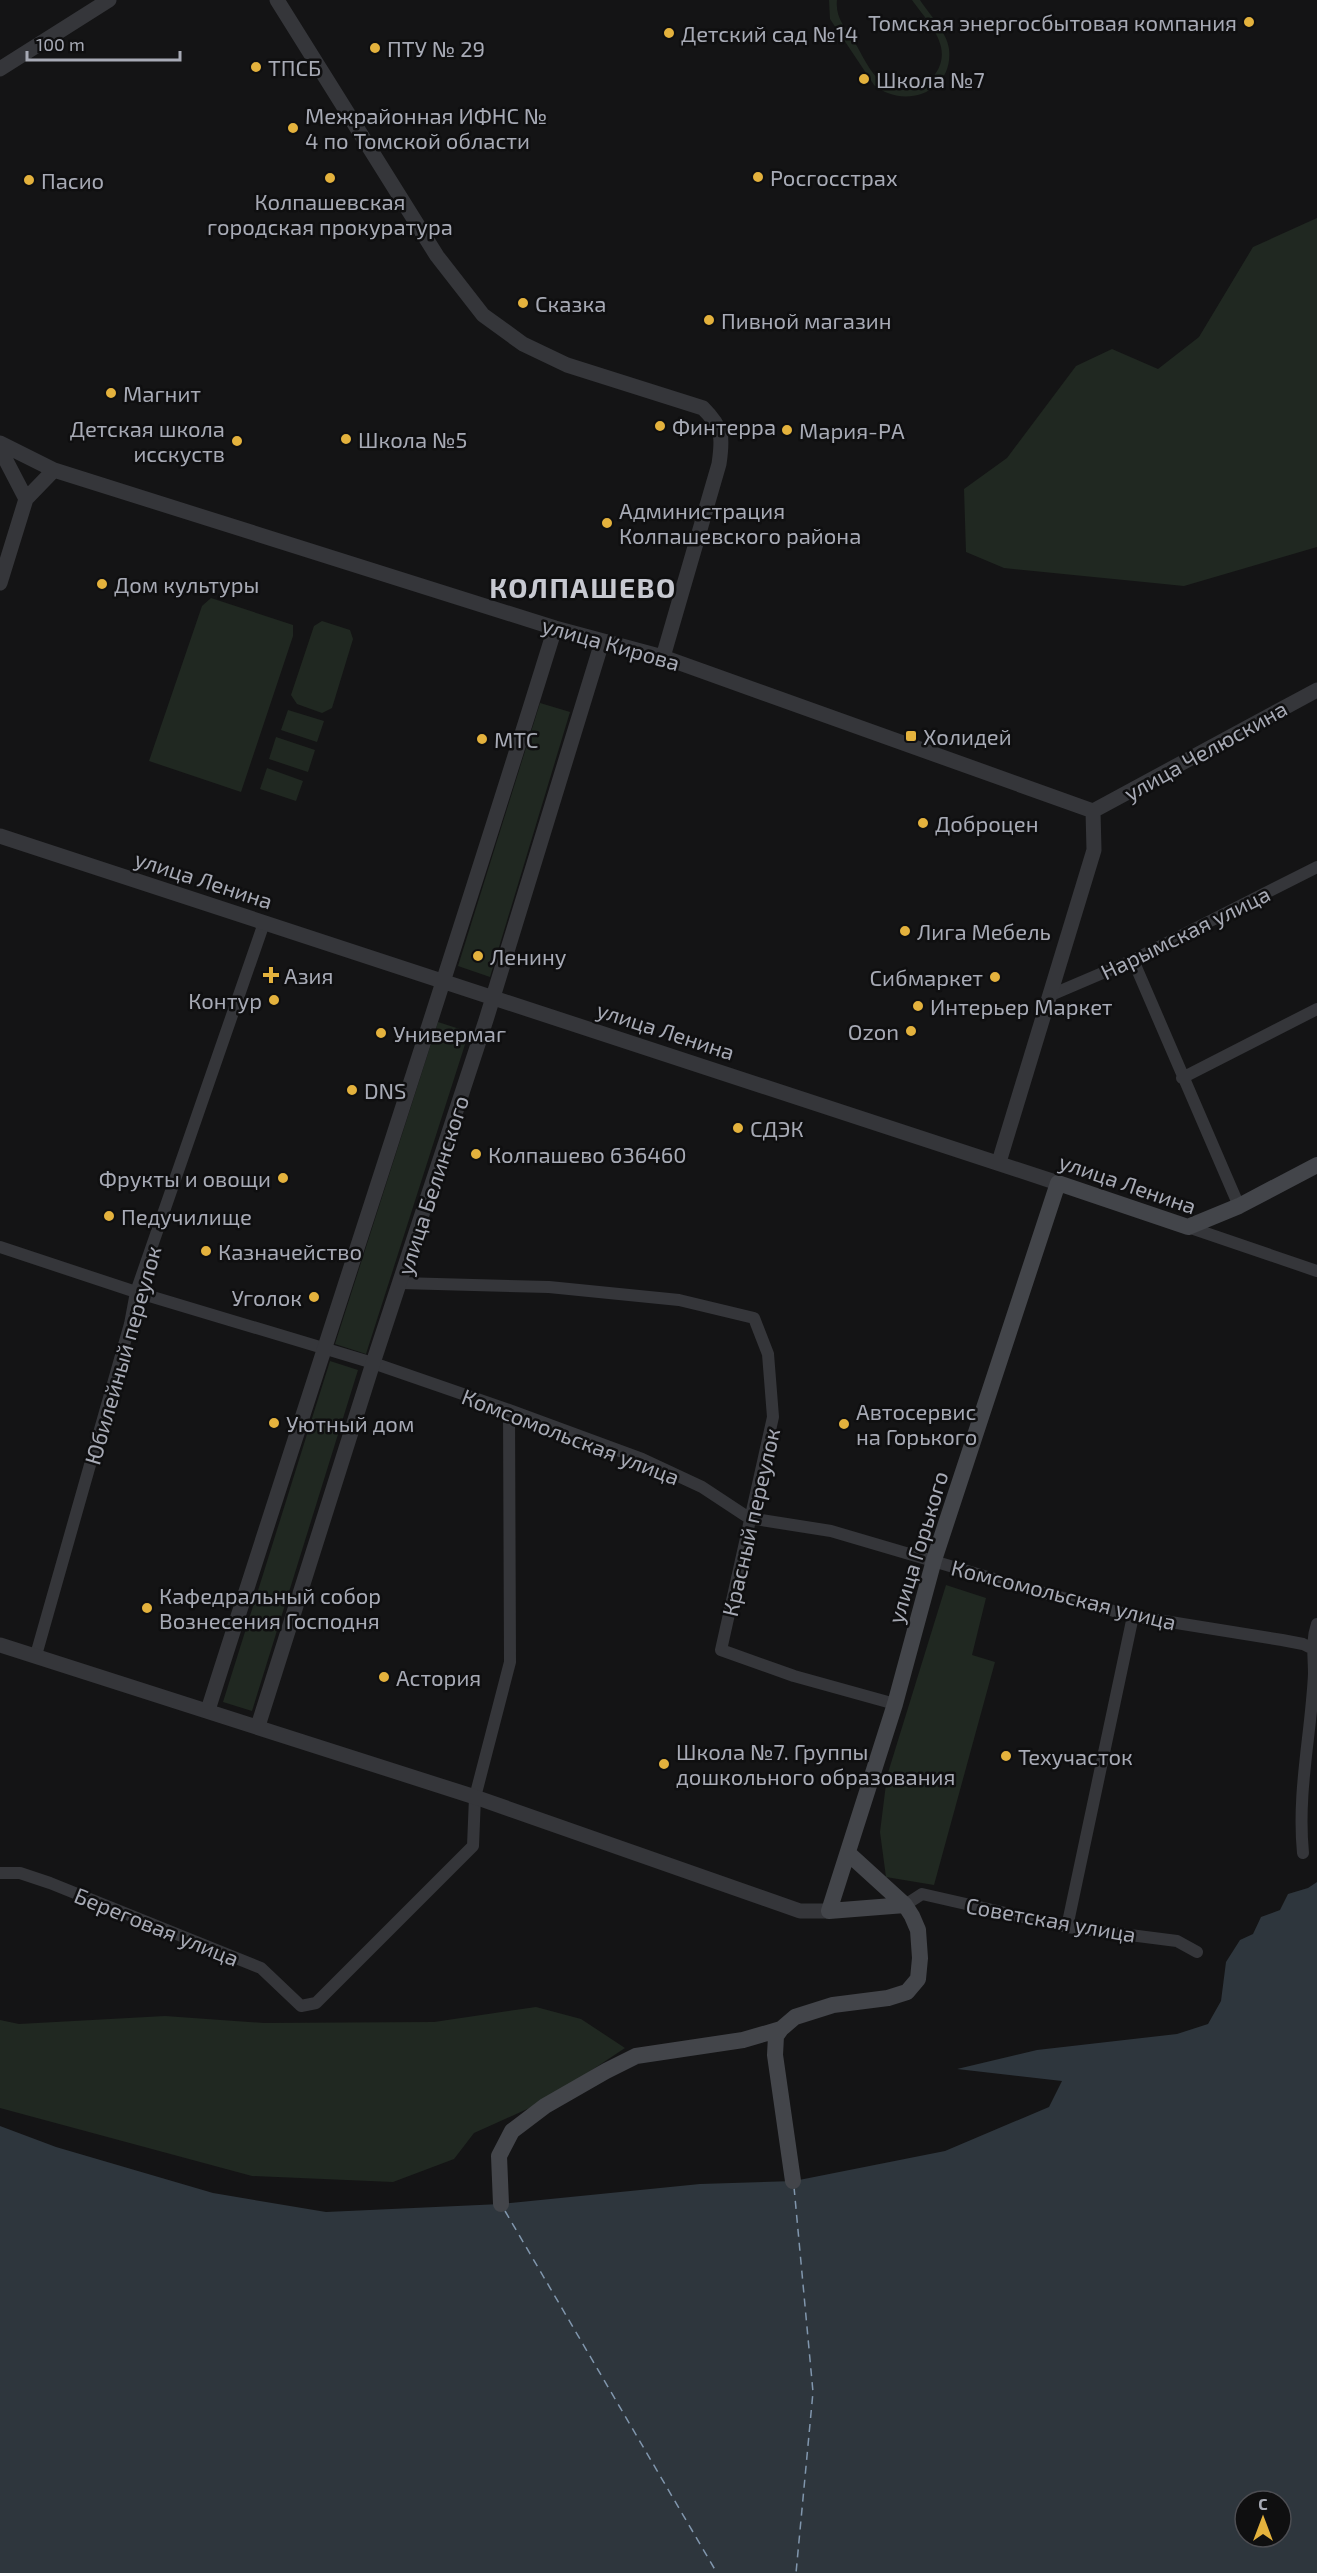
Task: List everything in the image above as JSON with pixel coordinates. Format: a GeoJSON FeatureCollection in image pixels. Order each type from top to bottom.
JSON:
{"type":"FeatureCollection","features":[{"type":"Feature","properties":{"kind":"main road"},"geometry":{"type":"LineString","coordinates":[[1188,1227],[1239,1206],[1317,1165]]}},
{"type":"Feature","properties":{"kind":"main road","name":"улица Ленина"},"geometry":{"type":"LineString","coordinates":[[1058,1183],[1188,1227]]}},
{"type":"Feature","properties":{"kind":"main road","name":"улица Горького"},"geometry":{"type":"LineString","coordinates":[[829,1911],[895,1704],[934,1560],[1058,1183]]}},
{"type":"Feature","properties":{"kind":"main road"},"geometry":{"type":"LineString","coordinates":[[794,2181],[775,2055],[776,2036],[795,2017],[833,2005],[888,1998],[907,1992],[918,1979],[920,1958],[918,1930],[905,1905],[849,1854]]}},
{"type":"Feature","properties":{"kind":"main road"},"geometry":{"type":"LineString","coordinates":[[829,1911],[905,1905]]}},
{"type":"Feature","properties":{"kind":"main road"},"geometry":{"type":"LineString","coordinates":[[501,2204],[499,2156],[512,2131],[545,2106],[636,2056],[743,2040],[781,2029]]}},
{"type":"Feature","properties":{"kind":"street"},"geometry":{"type":"LineString","coordinates":[[0,69],[110,0]]}},
{"type":"Feature","properties":{"kind":"street"},"geometry":{"type":"LineString","coordinates":[[277,0],[437,256],[483,315],[523,344],[567,365],[704,408],[717,422],[722,442],[719,464],[663,657]]}},
{"type":"Feature","properties":{"kind":"street","name":"улица Кирова"},"geometry":{"type":"LineString","coordinates":[[0,442],[54,470],[555,628],[663,657],[1093,811]]}},
{"type":"Feature","properties":{"kind":"street"},"geometry":{"type":"LineString","coordinates":[[0,449],[26,499]]}},
{"type":"Feature","properties":{"kind":"street"},"geometry":{"type":"LineString","coordinates":[[0,583],[26,499],[54,470]]}},
{"type":"Feature","properties":{"kind":"street"},"geometry":{"type":"LineString","coordinates":[[208,1710],[323,1349],[445,982],[555,628]]}},
{"type":"Feature","properties":{"kind":"street","name":"улица Белинского"},"geometry":{"type":"LineString","coordinates":[[258,1726],[373,1363],[493,997],[602,642]]}},
{"type":"Feature","properties":{"kind":"street","name":"улица Челюскина"},"geometry":{"type":"LineString","coordinates":[[1093,811],[1317,690]]}},
{"type":"Feature","properties":{"kind":"street"},"geometry":{"type":"LineString","coordinates":[[999,1162],[1094,850],[1093,811]]}},
{"type":"Feature","properties":{"kind":"street","name":"улица Ленина"},"geometry":{"type":"LineString","coordinates":[[0,836],[1058,1183]]}},
{"type":"Feature","properties":{"kind":"street","name":"Нарымская улица"},"geometry":{"type":"LineString","coordinates":[[1051,995],[1133,960],[1317,867]]}},
{"type":"Feature","properties":{"kind":"street","name":"Юбилейный переулок"},"geometry":{"type":"LineString","coordinates":[[36,1655],[130,1324],[136,1292],[264,923]]}},
{"type":"Feature","properties":{"kind":"street"},"geometry":{"type":"LineString","coordinates":[[1133,960],[1239,1206]]}},
{"type":"Feature","properties":{"kind":"street"},"geometry":{"type":"LineString","coordinates":[[1182,1078],[1317,1009]]}},
{"type":"Feature","properties":{"kind":"street","name":"улица Ленина"},"geometry":{"type":"LineString","coordinates":[[1188,1227],[1317,1271]]}},
{"type":"Feature","properties":{"kind":"street","name":"Комсомольская улица"},"geometry":{"type":"LineString","coordinates":[[0,1246],[136,1292],[373,1363],[509,1410],[642,1459],[702,1487],[749,1518],[831,1532],[1021,1587],[1133,1616],[1303,1644],[1315,1651]]}},
{"type":"Feature","properties":{"kind":"street","name":"Красный переулок"},"geometry":{"type":"LineString","coordinates":[[400,1283],[549,1287],[679,1300],[754,1318],[768,1354],[773,1417],[721,1650],[794,1676],[895,1704]]}},
{"type":"Feature","properties":{"kind":"street"},"geometry":{"type":"LineString","coordinates":[[475,1797],[510,1662],[509,1410]]}},
{"type":"Feature","properties":{"kind":"street"},"geometry":{"type":"LineString","coordinates":[[1067,1927],[1133,1616]]}},
{"type":"Feature","properties":{"kind":"street"},"geometry":{"type":"LineString","coordinates":[[1303,1853],[1300,1820],[1302,1777],[1314,1674],[1313,1635],[1317,1624]]}},
{"type":"Feature","properties":{"kind":"street"},"geometry":{"type":"LineString","coordinates":[[0,1644],[475,1797],[800,1911],[829,1911]]}},
{"type":"Feature","properties":{"kind":"street","name":"Береговая улица"},"geometry":{"type":"LineString","coordinates":[[0,1873],[20,1873],[40,1880],[261,1968],[301,2006],[316,2003],[473,1846],[475,1797]]}},
{"type":"Feature","properties":{"kind":"street","name":"Советская улица"},"geometry":{"type":"LineString","coordinates":[[905,1905],[922,1894],[1067,1927],[1178,1941],[1197,1952]]}},
{"type":"Feature","properties":{"kind":"shaded area"},"geometry":{"type":"Polygon","coordinates":[[[829,0],[837,0],[841,22],[874,74],[883,83],[904,90],[924,84],[938,69],[942,59],[941,47],[936,35],[912,0],[920,0],[948,43],[948,64],[944,76],[935,86],[912,96],[899,96],[874,85],[830,19],[829,0]]]}},
{"type":"Feature","properties":{"kind":"shaded area"},"geometry":{"type":"Polygon","coordinates":[[[1317,218],[1317,547],[1184,586],[1004,568],[966,552],[964,489],[1007,458],[1076,366],[1112,349],[1158,369],[1199,337],[1253,247],[1317,218]]]}},
{"type":"Feature","properties":{"kind":"shaded area"},"geometry":{"type":"Polygon","coordinates":[[[211,598],[293,625],[293,636],[241,792],[149,761],[202,606],[211,598]]]}},
{"type":"Feature","properties":{"kind":"shaded area"},"geometry":{"type":"Polygon","coordinates":[[[322,621],[350,630],[353,639],[332,708],[322,713],[297,704],[291,695],[314,626],[322,621]]]}},
{"type":"Feature","properties":{"kind":"shaded area"},"geometry":{"type":"Polygon","coordinates":[[[540,703],[570,712],[490,977],[458,966],[540,703]]]}},
{"type":"Feature","properties":{"kind":"shaded area"},"geometry":{"type":"Polygon","coordinates":[[[288,710],[324,721],[317,742],[281,730],[288,710]]]}},
{"type":"Feature","properties":{"kind":"shaded area"},"geometry":{"type":"Polygon","coordinates":[[[276,737],[315,750],[308,772],[269,759],[276,737]]]}},
{"type":"Feature","properties":{"kind":"shaded area"},"geometry":{"type":"Polygon","coordinates":[[[267,768],[303,781],[296,801],[260,789],[267,768]]]}},
{"type":"Feature","properties":{"kind":"shaded area"},"geometry":{"type":"Polygon","coordinates":[[[438,1022],[469,1032],[366,1354],[335,1344],[438,1022]]]}},
{"type":"Feature","properties":{"kind":"shaded area"},"geometry":{"type":"Polygon","coordinates":[[[330,1361],[358,1370],[252,1711],[223,1702],[330,1361]]]}},
{"type":"Feature","properties":{"kind":"shaded area"},"geometry":{"type":"Polygon","coordinates":[[[946,1585],[986,1598],[972,1655],[995,1662],[934,1885],[886,1877],[880,1832],[887,1776],[946,1585]]]}},
{"type":"Feature","properties":{"kind":"shaded area"},"geometry":{"type":"Polygon","coordinates":[[[1317,1882],[1317,2573],[0,2573],[0,2126],[56,2147],[213,2193],[326,2212],[501,2204],[700,2184],[794,2181],[945,2151],[1049,2107],[1062,2081],[957,2069],[1037,2050],[1177,2034],[1208,2024],[1221,2001],[1226,1962],[1240,1940],[1253,1934],[1261,1917],[1280,1910],[1288,1894],[1308,1888],[1317,1882]]]}},
{"type":"Feature","properties":{"kind":"shaded area"},"geometry":{"type":"Polygon","coordinates":[[[536,2007],[581,2019],[625,2048],[547,2100],[474,2133],[454,2159],[393,2182],[252,2176],[0,2108],[0,2020],[19,2024],[165,2016],[264,2023],[434,2022],[536,2007]]]}},
{"type":"Feature","properties":{"kind":"ferry route"},"geometry":{"type":"LineString","coordinates":[[794,2187],[813,2392],[796,2573]]}},
{"type":"Feature","properties":{"kind":"ferry route"},"geometry":{"type":"LineString","coordinates":[[505,2211],[717,2573]]}},
{"type":"Feature","properties":{"kind":"place","name":"Томская энергосбытовая компания"},"geometry":{"type":"Point","coordinates":[1249,22]}},
{"type":"Feature","properties":{"kind":"place","name":"Детский сад №14"},"geometry":{"type":"Point","coordinates":[669,33]}},
{"type":"Feature","properties":{"kind":"place","name":"ПТУ № 29"},"geometry":{"type":"Point","coordinates":[375,48]}},
{"type":"Feature","properties":{"kind":"place","name":"ТПСБ"},"geometry":{"type":"Point","coordinates":[256,67]}},
{"type":"Feature","properties":{"kind":"place","name":"Школа №7"},"geometry":{"type":"Point","coordinates":[864,79]}},
{"type":"Feature","properties":{"kind":"place","name":"Межрайонная ИФНС № 4 по Томской области"},"geometry":{"type":"Point","coordinates":[293,128]}},
{"type":"Feature","properties":{"kind":"place","name":"Росгосстрах"},"geometry":{"type":"Point","coordinates":[758,177]}},
{"type":"Feature","properties":{"kind":"place","name":"Колпашевская городская прокуратура"},"geometry":{"type":"Point","coordinates":[330,178]}},
{"type":"Feature","properties":{"kind":"place","name":"Пасио"},"geometry":{"type":"Point","coordinates":[29,180]}},
{"type":"Feature","properties":{"kind":"place","name":"Сказка"},"geometry":{"type":"Point","coordinates":[523,303]}},
{"type":"Feature","properties":{"kind":"place","name":"Пивной магазин"},"geometry":{"type":"Point","coordinates":[709,320]}},
{"type":"Feature","properties":{"kind":"place","name":"Магнит"},"geometry":{"type":"Point","coordinates":[111,393]}},
{"type":"Feature","properties":{"kind":"place","name":"Финтерра"},"geometry":{"type":"Point","coordinates":[660,426]}},
{"type":"Feature","properties":{"kind":"place","name":"Мария-РА"},"geometry":{"type":"Point","coordinates":[787,430]}},
{"type":"Feature","properties":{"kind":"place","name":"Школа №5"},"geometry":{"type":"Point","coordinates":[346,439]}},
{"type":"Feature","properties":{"kind":"place","name":"Детская школа исскуств"},"geometry":{"type":"Point","coordinates":[237,441]}},
{"type":"Feature","properties":{"kind":"place","name":"Администрация Колпашевского района"},"geometry":{"type":"Point","coordinates":[607,523]}},
{"type":"Feature","properties":{"kind":"place","name":"Дом культуры"},"geometry":{"type":"Point","coordinates":[102,584]}},
{"type":"Feature","properties":{"kind":"place","name":"Холидей"},"geometry":{"type":"Point","coordinates":[911,736]}},
{"type":"Feature","properties":{"kind":"place","name":"МТС"},"geometry":{"type":"Point","coordinates":[482,739]}},
{"type":"Feature","properties":{"kind":"place","name":"Доброцен"},"geometry":{"type":"Point","coordinates":[923,823]}},
{"type":"Feature","properties":{"kind":"place","name":"Лига Мебель"},"geometry":{"type":"Point","coordinates":[905,931]}},
{"type":"Feature","properties":{"kind":"place","name":"Ленину"},"geometry":{"type":"Point","coordinates":[478,956]}},
{"type":"Feature","properties":{"kind":"place","name":"Азия"},"geometry":{"type":"Point","coordinates":[271,975]}},
{"type":"Feature","properties":{"kind":"place","name":"Сибмаркет"},"geometry":{"type":"Point","coordinates":[995,977]}},
{"type":"Feature","properties":{"kind":"place","name":"Контур"},"geometry":{"type":"Point","coordinates":[274,1000]}},
{"type":"Feature","properties":{"kind":"place","name":"Интерьер Маркет"},"geometry":{"type":"Point","coordinates":[918,1006]}},
{"type":"Feature","properties":{"kind":"place","name":"Ozon"},"geometry":{"type":"Point","coordinates":[911,1031]}},
{"type":"Feature","properties":{"kind":"place","name":"Универмаг"},"geometry":{"type":"Point","coordinates":[381,1033]}},
{"type":"Feature","properties":{"kind":"place","name":"DNS"},"geometry":{"type":"Point","coordinates":[352,1090]}},
{"type":"Feature","properties":{"kind":"place","name":"СДЭК"},"geometry":{"type":"Point","coordinates":[738,1128]}},
{"type":"Feature","properties":{"kind":"place","name":"Колпашево 636460"},"geometry":{"type":"Point","coordinates":[476,1154]}},
{"type":"Feature","properties":{"kind":"place","name":"Фрукты и овощи"},"geometry":{"type":"Point","coordinates":[283,1178]}},
{"type":"Feature","properties":{"kind":"place","name":"Педучилище"},"geometry":{"type":"Point","coordinates":[109,1216]}},
{"type":"Feature","properties":{"kind":"place","name":"Казначейство"},"geometry":{"type":"Point","coordinates":[206,1251]}},
{"type":"Feature","properties":{"kind":"place","name":"Уголок"},"geometry":{"type":"Point","coordinates":[314,1297]}},
{"type":"Feature","properties":{"kind":"place","name":"Уютный дом"},"geometry":{"type":"Point","coordinates":[274,1423]}},
{"type":"Feature","properties":{"kind":"place","name":"Автосервис на Горького"},"geometry":{"type":"Point","coordinates":[844,1424]}},
{"type":"Feature","properties":{"kind":"place","name":"Кафедральный собор Вознесения Господня"},"geometry":{"type":"Point","coordinates":[147,1608]}},
{"type":"Feature","properties":{"kind":"place","name":"Астория"},"geometry":{"type":"Point","coordinates":[384,1677]}},
{"type":"Feature","properties":{"kind":"place","name":"Техучасток"},"geometry":{"type":"Point","coordinates":[1006,1756]}},
{"type":"Feature","properties":{"kind":"place","name":"Школа №7. Группы дошкольного образования"},"geometry":{"type":"Point","coordinates":[664,1764]}},
{"type":"Feature","properties":{"kind":"district","name":"КОЛПАШЕВО"},"geometry":{"type":"Point","coordinates":[583,587]}}]}
